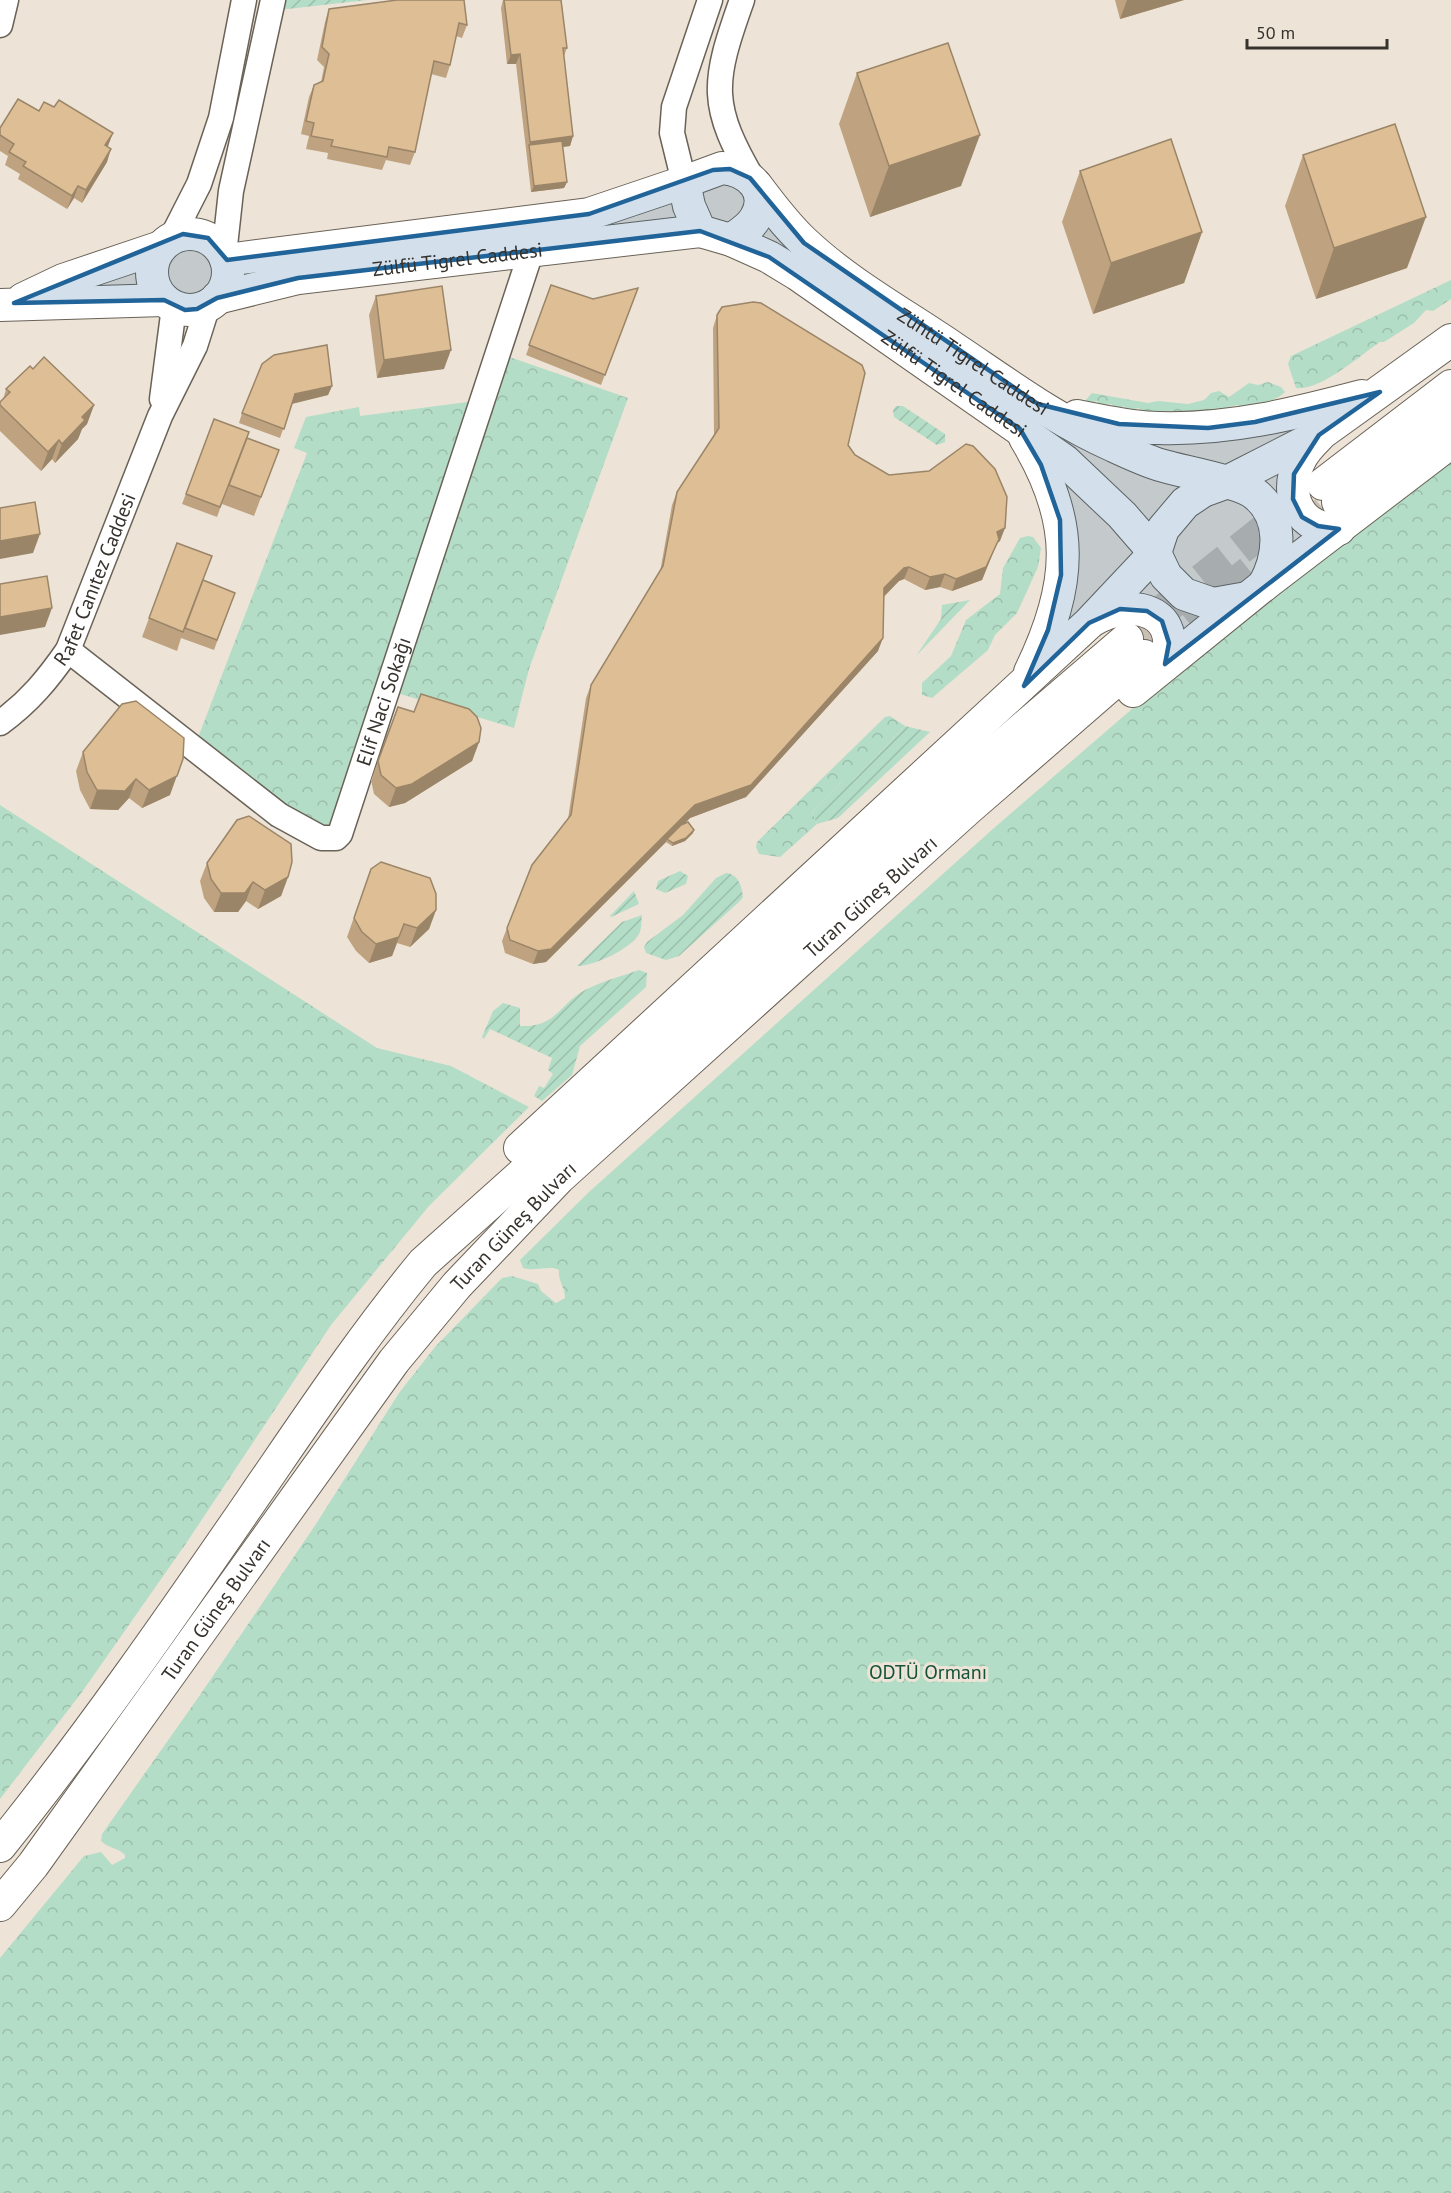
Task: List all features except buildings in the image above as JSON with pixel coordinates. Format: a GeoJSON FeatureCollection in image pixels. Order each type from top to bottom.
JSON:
{"type":"FeatureCollection","features":[{"type":"Feature","properties":{"kind":"main road"},"geometry":{"type":"LineString","coordinates":[[722,168],[740,172],[756,185],[761,199],[756,218],[750,227],[731,240],[700,231],[688,206],[684,182],[722,168]]}},
{"type":"Feature","properties":{"kind":"main road","name":"Zülfü Tigrel Caddesi"},"geometry":{"type":"LineString","coordinates":[[225,257],[589,214],[684,182]]}},
{"type":"Feature","properties":{"kind":"main road","name":"Zühtü Tigrel Caddesi"},"geometry":{"type":"LineString","coordinates":[[756,185],[782,220],[804,243],[847,275],[1038,404],[1073,426],[1139,457],[1226,483]]}},
{"type":"Feature","properties":{"kind":"main road","name":"Zülfü Tigrel Caddesi"},"geometry":{"type":"LineString","coordinates":[[213,302],[298,278],[700,231]]}},
{"type":"Feature","properties":{"kind":"main road"},"geometry":{"type":"LineString","coordinates":[[7,304],[63,280],[166,243],[196,234],[213,242],[225,257],[227,279],[213,302],[185,310],[169,303],[158,292],[152,274],[155,255],[166,243]]}},
{"type":"Feature","properties":{"kind":"main road","name":"Zülfü Tigrel Caddesi"},"geometry":{"type":"LineString","coordinates":[[731,240],[797,274],[1020,429],[1088,481],[1155,553]]}},
{"type":"Feature","properties":{"kind":"main road"},"geometry":{"type":"LineString","coordinates":[[7,304],[169,303]]}},
{"type":"Feature","properties":{"kind":"main road"},"geometry":{"type":"LineString","coordinates":[[423,1263],[457,1211],[495,1171],[1024,686],[1089,623],[1155,553],[1163,529],[1178,509],[1196,495],[1226,483],[1319,435],[1451,340]]}},
{"type":"Feature","properties":{"kind":"main road"},"geometry":{"type":"LineString","coordinates":[[1146,653],[1255,591],[1333,505],[1451,386]]}},
{"type":"Feature","properties":{"kind":"main road"},"geometry":{"type":"LineString","coordinates":[[1038,404],[1119,424],[1157,429],[1208,428],[1255,422],[1380,392]]}},
{"type":"Feature","properties":{"kind":"main road"},"geometry":{"type":"LineString","coordinates":[[1319,435],[1299,462],[1292,486],[1293,499],[1302,516],[1311,524],[1451,416]]}},
{"type":"Feature","properties":{"kind":"main road"},"geometry":{"type":"LineString","coordinates":[[1020,429],[1041,465],[1053,492],[1060,520],[1062,548],[1057,604],[1024,686]]}},
{"type":"Feature","properties":{"kind":"main road"},"geometry":{"type":"LineString","coordinates":[[1333,505],[1451,442]]}},
{"type":"Feature","properties":{"kind":"main road"},"geometry":{"type":"LineString","coordinates":[[1155,553],[1166,576],[1178,589],[1192,598],[1213,604],[1255,591],[1277,553],[1274,522],[1266,506],[1255,494],[1241,484],[1226,483]]}},
{"type":"Feature","properties":{"kind":"main road"},"geometry":{"type":"LineString","coordinates":[[1089,623],[1120,609],[1138,609],[1151,613],[1162,621],[1169,643],[1146,653]]}},
{"type":"Feature","properties":{"kind":"main road","name":"Turan Güneş Bulvarı"},"geometry":{"type":"LineString","coordinates":[[0,1905],[40,1855],[394,1361],[457,1285],[502,1236],[585,1180],[1036,775],[1146,653]]}},
{"type":"Feature","properties":{"kind":"main road","name":"Turan Güneş Bulvarı"},"geometry":{"type":"LineString","coordinates":[[0,1846],[148,1647],[375,1322],[423,1263],[952,789],[1146,653]]}},
{"type":"Feature","properties":{"kind":"street"},"geometry":{"type":"LineString","coordinates":[[0,25],[6,0]]}},
{"type":"Feature","properties":{"kind":"street"},"geometry":{"type":"LineString","coordinates":[[166,243],[199,184],[221,118],[244,0]]}},
{"type":"Feature","properties":{"kind":"street"},"geometry":{"type":"LineString","coordinates":[[225,257],[231,191],[273,0]]}},
{"type":"Feature","properties":{"kind":"street"},"geometry":{"type":"LineString","coordinates":[[684,182],[672,133],[674,107],[710,0]]}},
{"type":"Feature","properties":{"kind":"street"},"geometry":{"type":"LineString","coordinates":[[742,0],[720,66],[720,105],[732,144],[756,185]]}},
{"type":"Feature","properties":{"kind":"street","name":"Elif Naci Sokağı"},"geometry":{"type":"LineString","coordinates":[[68,650],[279,815],[321,838],[336,838],[340,834],[532,249]]}},
{"type":"Feature","properties":{"kind":"street","name":"Rafet Canıtez Caddesi"},"geometry":{"type":"LineString","coordinates":[[0,723],[26,703],[49,677],[68,650],[160,416],[195,346],[213,302]]}},
{"type":"Feature","properties":{"kind":"street","name":"Rafet Canıtez Caddesi"},"geometry":{"type":"LineString","coordinates":[[160,416],[169,303]]}},
{"type":"Feature","properties":{"kind":"highlighted area"},"geometry":{"type":"Polygon","coordinates":[[[730,169],[750,178],[804,243],[1038,404],[1119,424],[1208,428],[1255,422],[1380,392],[1319,435],[1294,474],[1293,499],[1302,517],[1318,526],[1339,529],[1165,664],[1169,643],[1162,621],[1147,611],[1120,609],[1089,623],[1024,686],[1048,630],[1061,575],[1060,520],[1041,465],[1020,429],[769,257],[700,231],[298,278],[217,298],[197,309],[185,310],[164,300],[14,303],[183,234],[208,238],[227,260],[589,214],[713,170],[730,169]]]}},
{"type":"Feature","properties":{"kind":"green space"},"geometry":{"type":"Polygon","coordinates":[[[273,0],[367,0],[270,11],[273,0]]]}},
{"type":"Feature","properties":{"kind":"green space"},"geometry":{"type":"Polygon","coordinates":[[[1451,280],[1451,299],[1433,311],[1426,310],[1414,323],[1384,342],[1380,342],[1328,378],[1317,384],[1296,388],[1288,364],[1291,356],[1451,280]]]}},
{"type":"Feature","properties":{"kind":"green space"},"geometry":{"type":"Polygon","coordinates":[[[498,353],[628,398],[529,669],[514,728],[387,690],[336,838],[194,748],[307,453],[294,448],[306,417],[359,407],[360,416],[483,400],[498,353]]]}},
{"type":"Feature","properties":{"kind":"green space"},"geometry":{"type":"Polygon","coordinates":[[[1268,382],[1281,387],[1285,392],[1249,410],[1237,405],[1225,408],[1223,413],[1141,414],[1139,408],[1125,411],[1124,406],[1117,409],[1111,404],[1100,407],[1097,401],[1084,402],[1092,393],[1148,403],[1158,401],[1188,404],[1204,400],[1211,393],[1219,391],[1229,397],[1249,383],[1258,385],[1268,382]]]}},
{"type":"Feature","properties":{"kind":"green space"},"geometry":{"type":"Polygon","coordinates":[[[896,406],[903,406],[945,434],[945,442],[937,445],[894,417],[893,410],[896,406]]]}},
{"type":"Feature","properties":{"kind":"green space","name":"ODTÜ Ormanı"},"geometry":{"type":"Polygon","coordinates":[[[1451,457],[1451,2193],[0,2193],[0,1958],[84,1856],[101,1852],[112,1865],[125,1858],[122,1852],[101,1841],[102,1834],[316,1524],[399,1393],[435,1347],[502,1278],[512,1276],[538,1284],[541,1291],[556,1303],[565,1298],[559,1270],[523,1268],[520,1260],[589,1192],[994,828],[1140,702],[1451,457]]]}},
{"type":"Feature","properties":{"kind":"green space"},"geometry":{"type":"Polygon","coordinates":[[[1033,537],[1041,548],[1038,567],[1017,613],[995,635],[988,650],[932,698],[922,695],[922,683],[951,656],[966,620],[1000,594],[1003,568],[1020,538],[1033,537]]]}},
{"type":"Feature","properties":{"kind":"green space"},"geometry":{"type":"Polygon","coordinates":[[[970,600],[916,656],[941,619],[942,605],[970,600]]]}},
{"type":"Feature","properties":{"kind":"green space"},"geometry":{"type":"Polygon","coordinates":[[[890,716],[905,726],[853,780],[843,780],[812,812],[817,824],[780,857],[759,854],[756,847],[757,842],[885,717],[890,716]]]}},
{"type":"Feature","properties":{"kind":"green space"},"geometry":{"type":"Polygon","coordinates":[[[905,726],[930,732],[838,818],[817,824],[812,812],[843,780],[853,780],[905,726]]]}},
{"type":"Feature","properties":{"kind":"green space"},"geometry":{"type":"Polygon","coordinates":[[[0,805],[377,1048],[451,1066],[529,1107],[429,1206],[331,1325],[187,1542],[82,1692],[0,1799],[0,805]]]}},
{"type":"Feature","properties":{"kind":"green space"},"geometry":{"type":"Polygon","coordinates":[[[680,871],[688,876],[686,884],[665,893],[656,889],[658,881],[680,871]]]}},
{"type":"Feature","properties":{"kind":"green space"},"geometry":{"type":"Polygon","coordinates":[[[726,873],[739,881],[743,897],[740,901],[679,956],[666,960],[646,953],[644,947],[647,942],[683,915],[716,878],[726,873]]]}},
{"type":"Feature","properties":{"kind":"green space"},"geometry":{"type":"Polygon","coordinates":[[[634,891],[639,904],[611,917],[610,916],[634,891]]]}},
{"type":"Feature","properties":{"kind":"green space"},"geometry":{"type":"Polygon","coordinates":[[[642,915],[640,932],[628,945],[602,960],[577,966],[622,922],[642,915]]]}},
{"type":"Feature","properties":{"kind":"green space"},"geometry":{"type":"Polygon","coordinates":[[[639,970],[647,973],[646,987],[580,1046],[572,1075],[542,1101],[534,1096],[539,1086],[544,1088],[553,1074],[548,1070],[552,1058],[490,1029],[484,1039],[482,1037],[493,1011],[503,1003],[520,1008],[520,1026],[532,1026],[550,1019],[587,989],[639,970]]]}},
{"type":"Feature","properties":{"kind":"tunnel"},"geometry":{"type":"LineString","coordinates":[[1127,639],[1294,506]]}},
{"type":"Feature","properties":{"kind":"tunnel"},"geometry":{"type":"LineString","coordinates":[[1150,651],[1331,507]]}}]}
